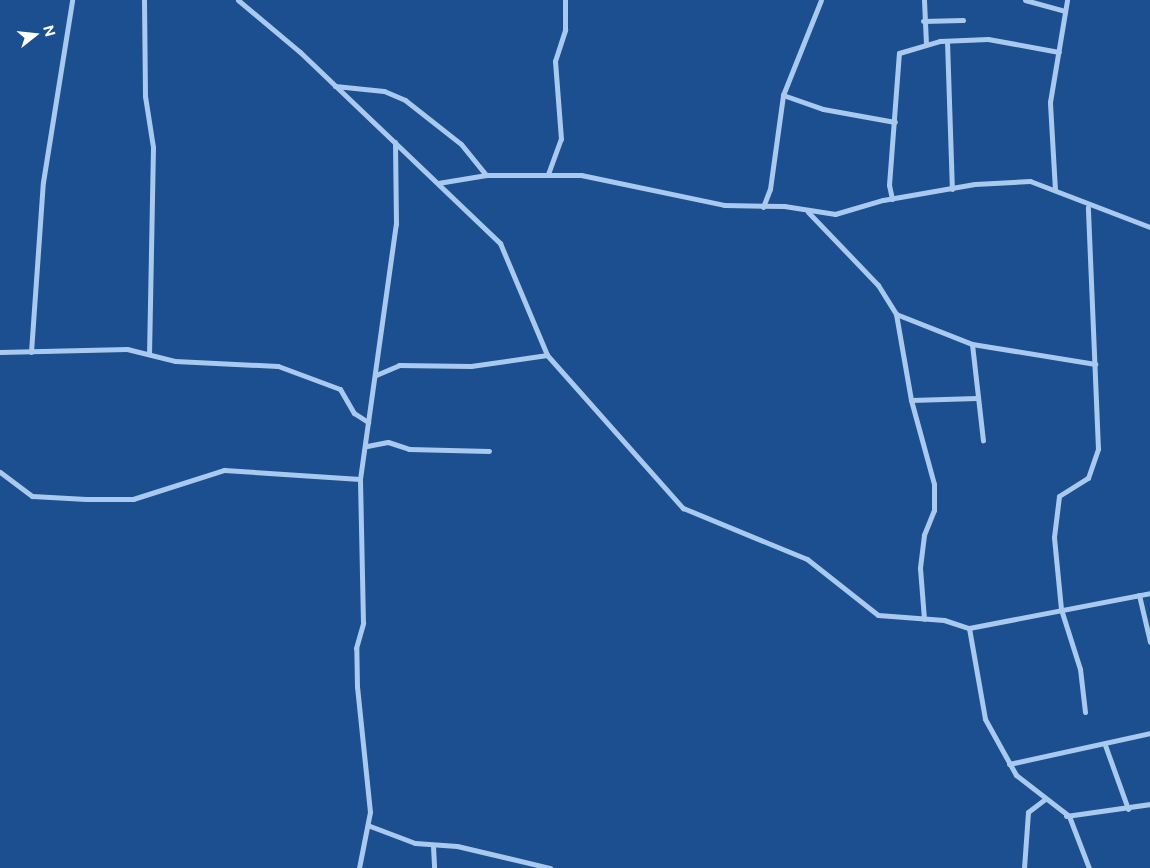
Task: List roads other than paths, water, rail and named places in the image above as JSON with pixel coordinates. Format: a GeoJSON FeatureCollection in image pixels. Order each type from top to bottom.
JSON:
{"type":"FeatureCollection","features":[{"type":"Feature","properties":{"kind":"street"},"geometry":{"type":"LineString","coordinates":[[31,352],[43,182],[72,0]]}},
{"type":"Feature","properties":{"kind":"street"},"geometry":{"type":"LineString","coordinates":[[144,0],[145,96],[153,146],[149,352]]}},
{"type":"Feature","properties":{"kind":"street"},"geometry":{"type":"LineString","coordinates":[[238,0],[395,141],[500,243],[547,356],[683,508],[807,559],[878,615],[960,622],[970,628],[1150,593]]}},
{"type":"Feature","properties":{"kind":"street"},"geometry":{"type":"LineString","coordinates":[[548,174],[561,139],[555,61],[565,30],[565,0]]}},
{"type":"Feature","properties":{"kind":"street"},"geometry":{"type":"LineString","coordinates":[[763,207],[770,189],[783,95],[821,0]]}},
{"type":"Feature","properties":{"kind":"street"},"geometry":{"type":"LineString","coordinates":[[924,0],[923,21],[926,44]]}},
{"type":"Feature","properties":{"kind":"street"},"geometry":{"type":"LineString","coordinates":[[1025,0],[1065,11]]}},
{"type":"Feature","properties":{"kind":"street"},"geometry":{"type":"LineString","coordinates":[[1055,190],[1050,102],[1067,0]]}},
{"type":"Feature","properties":{"kind":"street"},"geometry":{"type":"LineString","coordinates":[[923,21],[963,20]]}},
{"type":"Feature","properties":{"kind":"street"},"geometry":{"type":"LineString","coordinates":[[892,199],[889,185],[899,53],[926,44],[947,40],[988,39],[1059,52]]}},
{"type":"Feature","properties":{"kind":"street"},"geometry":{"type":"LineString","coordinates":[[947,40],[952,189]]}},
{"type":"Feature","properties":{"kind":"street"},"geometry":{"type":"LineString","coordinates":[[335,86],[379,90],[405,100],[461,144],[486,175]]}},
{"type":"Feature","properties":{"kind":"street"},"geometry":{"type":"LineString","coordinates":[[783,95],[823,109],[895,122]]}},
{"type":"Feature","properties":{"kind":"street"},"geometry":{"type":"LineString","coordinates":[[359,868],[370,826],[357,687],[356,648],[363,623],[360,479],[367,446],[368,422],[396,224],[395,141]]}},
{"type":"Feature","properties":{"kind":"street"},"geometry":{"type":"LineString","coordinates":[[438,183],[486,175],[548,174],[596,177],[724,205],[784,206],[808,212],[848,213],[892,199],[952,189],[1030,181],[1055,190],[1088,207],[1150,228]]}},
{"type":"Feature","properties":{"kind":"street"},"geometry":{"type":"LineString","coordinates":[[1085,712],[1080,669],[1061,609],[1054,537],[1056,501],[1060,492],[1088,478],[1094,467],[1098,449],[1095,364],[1088,284],[1088,207]]}},
{"type":"Feature","properties":{"kind":"street"},"geometry":{"type":"LineString","coordinates":[[808,212],[878,285],[896,314],[910,400],[935,492],[920,568],[924,619]]}},
{"type":"Feature","properties":{"kind":"street"},"geometry":{"type":"LineString","coordinates":[[896,314],[972,344],[1095,364]]}},
{"type":"Feature","properties":{"kind":"street"},"geometry":{"type":"LineString","coordinates":[[972,344],[983,440]]}},
{"type":"Feature","properties":{"kind":"street"},"geometry":{"type":"LineString","coordinates":[[0,352],[149,352],[175,361],[278,366],[340,389],[354,414],[368,422]]}},
{"type":"Feature","properties":{"kind":"street"},"geometry":{"type":"LineString","coordinates":[[376,375],[399,366],[471,366],[547,356]]}},
{"type":"Feature","properties":{"kind":"street"},"geometry":{"type":"LineString","coordinates":[[910,400],[978,398]]}},
{"type":"Feature","properties":{"kind":"street"},"geometry":{"type":"LineString","coordinates":[[367,446],[388,442],[409,450],[489,451]]}},
{"type":"Feature","properties":{"kind":"street"},"geometry":{"type":"LineString","coordinates":[[0,472],[32,496],[77,499],[133,499],[224,470],[360,479]]}},
{"type":"Feature","properties":{"kind":"street"},"geometry":{"type":"LineString","coordinates":[[1139,595],[1150,642]]}},
{"type":"Feature","properties":{"kind":"street"},"geometry":{"type":"LineString","coordinates":[[970,628],[983,712],[1016,776],[1066,816],[1073,825],[1089,868]]}},
{"type":"Feature","properties":{"kind":"street"},"geometry":{"type":"LineString","coordinates":[[1009,764],[1105,746],[1150,733]]}},
{"type":"Feature","properties":{"kind":"street"},"geometry":{"type":"LineString","coordinates":[[1105,746],[1128,809]]}},
{"type":"Feature","properties":{"kind":"street"},"geometry":{"type":"LineString","coordinates":[[1024,868],[1028,812],[1045,799]]}},
{"type":"Feature","properties":{"kind":"street"},"geometry":{"type":"LineString","coordinates":[[1066,816],[1128,809],[1150,804]]}},
{"type":"Feature","properties":{"kind":"street"},"geometry":{"type":"LineString","coordinates":[[370,826],[433,846],[457,846],[550,868]]}},
{"type":"Feature","properties":{"kind":"street"},"geometry":{"type":"LineString","coordinates":[[433,846],[434,868]]}}]}
